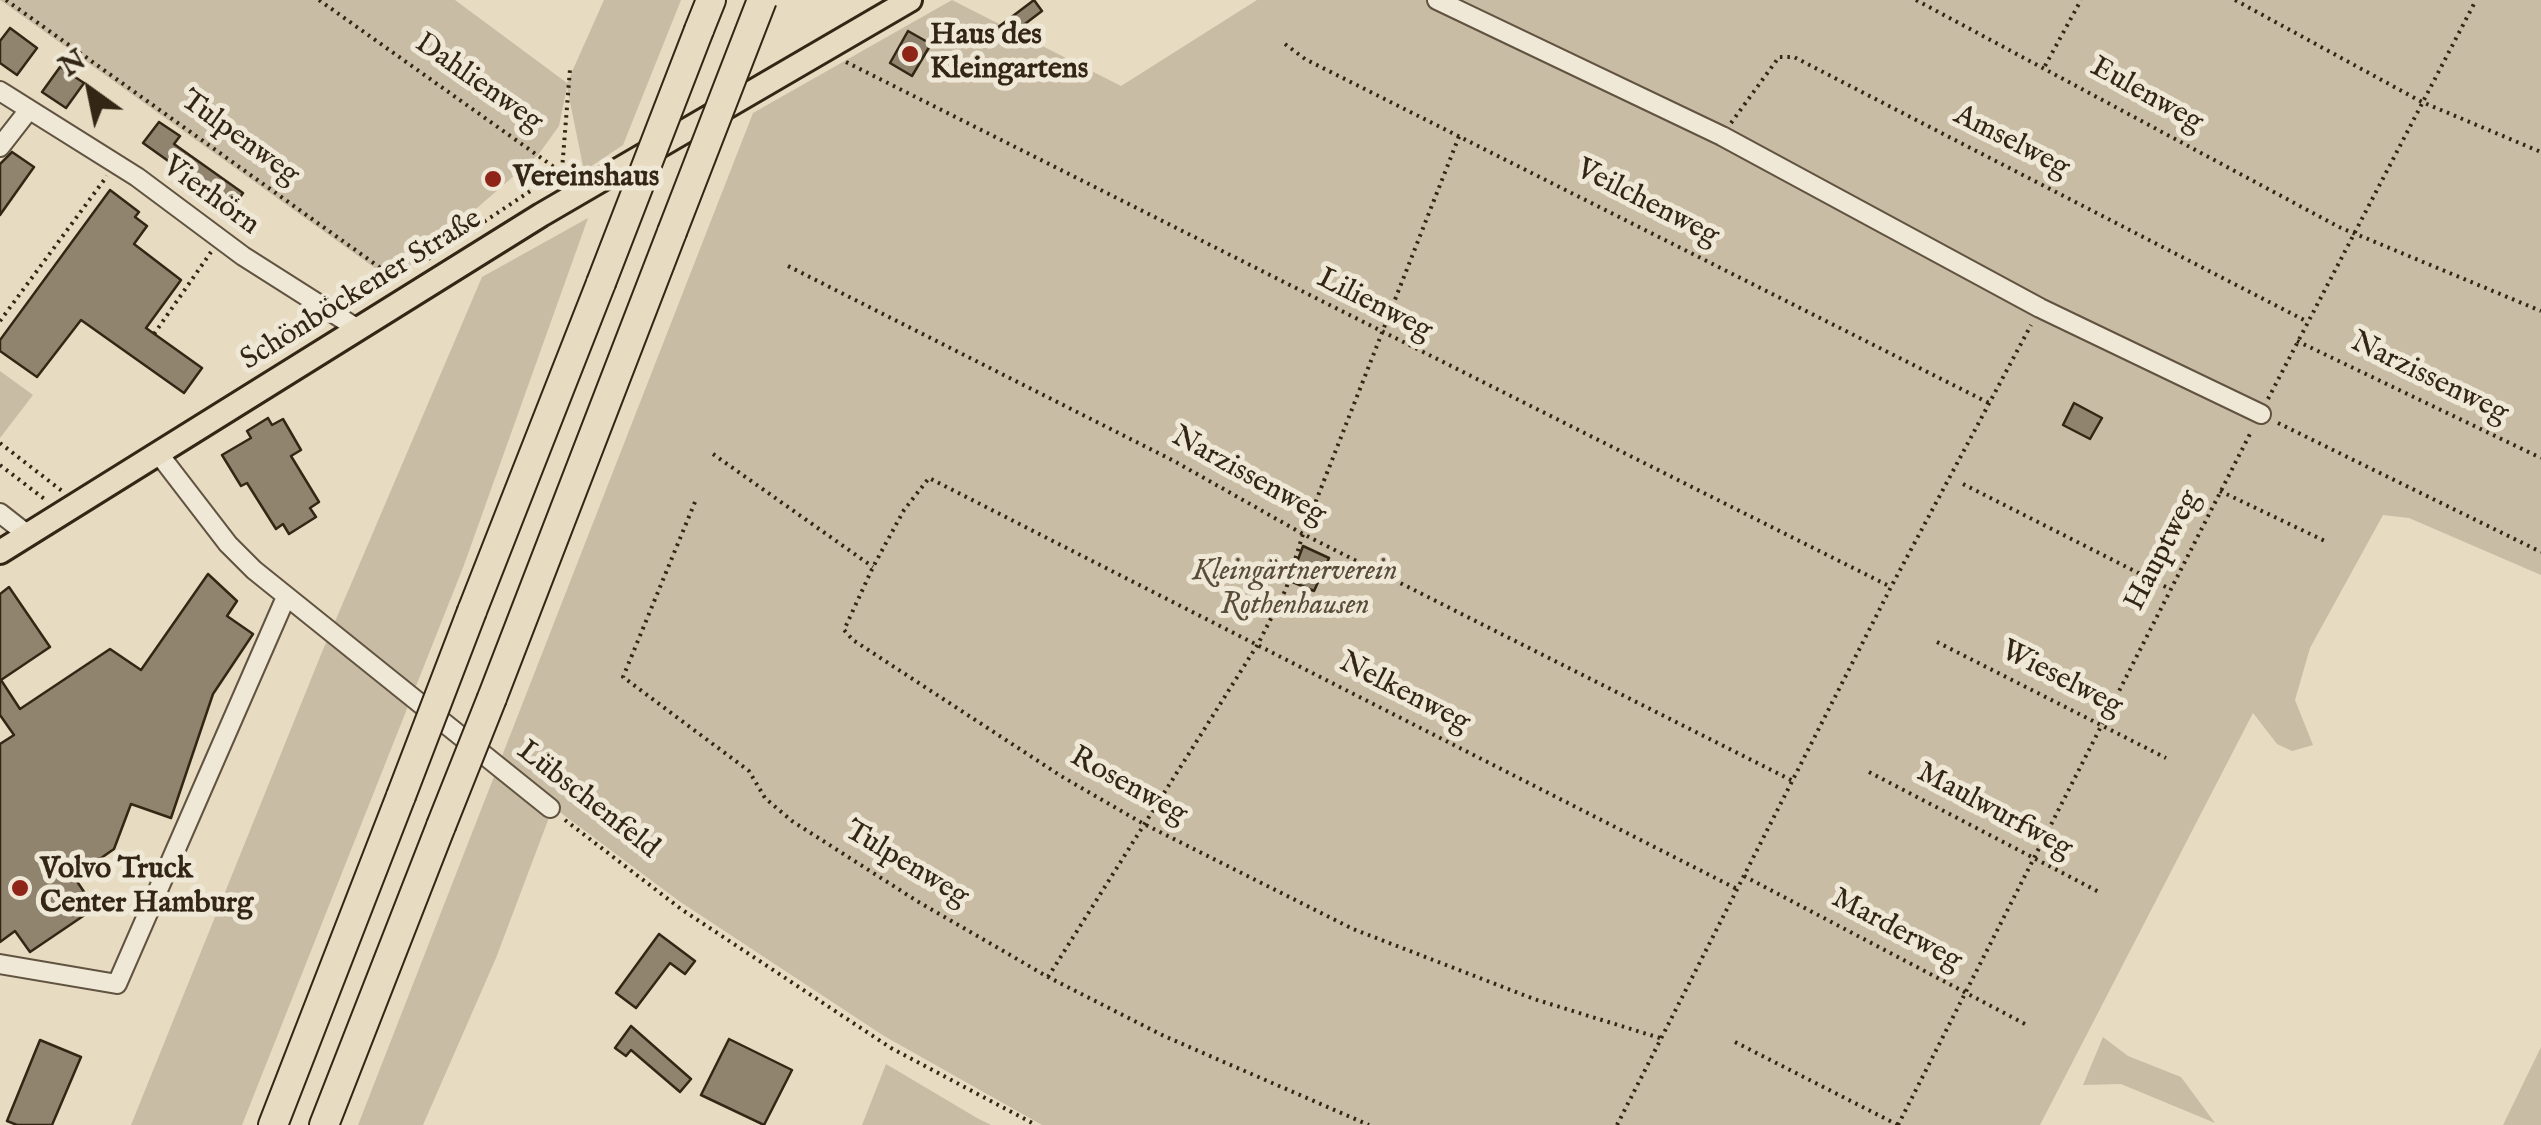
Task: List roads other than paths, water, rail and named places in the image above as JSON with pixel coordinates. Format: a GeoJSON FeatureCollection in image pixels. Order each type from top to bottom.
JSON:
{"type":"FeatureCollection","features":[{"type":"Feature","properties":{"kind":"highway"},"geometry":{"type":"LineString","coordinates":[[274,1125],[711,0]]}},
{"type":"Feature","properties":{"kind":"highway"},"geometry":{"type":"LineString","coordinates":[[324,1125],[762,0]]}},
{"type":"Feature","properties":{"kind":"main road","name":"Schönböckener Straße"},"geometry":{"type":"LineString","coordinates":[[0,552],[541,215],[910,0]]}},
{"type":"Feature","properties":{"kind":"street"},"geometry":{"type":"LineString","coordinates":[[1437,0],[1722,136],[2040,308],[2261,414]]}},
{"type":"Feature","properties":{"kind":"street","name":"Vierhörn"},"geometry":{"type":"LineString","coordinates":[[0,91],[116,164],[220,239],[238,263],[358,329]]}},
{"type":"Feature","properties":{"kind":"street"},"geometry":{"type":"LineString","coordinates":[[0,147],[28,111]]}},
{"type":"Feature","properties":{"kind":"street","name":"Lübschenfeld"},"geometry":{"type":"LineString","coordinates":[[158,453],[228,544],[286,597],[550,808]]}},
{"type":"Feature","properties":{"kind":"street"},"geometry":{"type":"LineString","coordinates":[[0,514],[28,535]]}},
{"type":"Feature","properties":{"kind":"street"},"geometry":{"type":"LineString","coordinates":[[0,964],[116,984],[286,597]]}},
{"type":"Feature","properties":{"kind":"place","name":"Haus des Kleingartens"},"geometry":{"type":"Point","coordinates":[910,54]}},
{"type":"Feature","properties":{"kind":"place","name":"Vereinshaus"},"geometry":{"type":"Point","coordinates":[493,179]}},
{"type":"Feature","properties":{"kind":"place","name":"Volvo Truck Center Hamburg"},"geometry":{"type":"Point","coordinates":[20,888]}},
{"type":"Feature","properties":{"kind":"park label","name":"Kleingärtnerverein Rothenhausen"},"geometry":{"type":"Point","coordinates":[1295,590]}}]}
